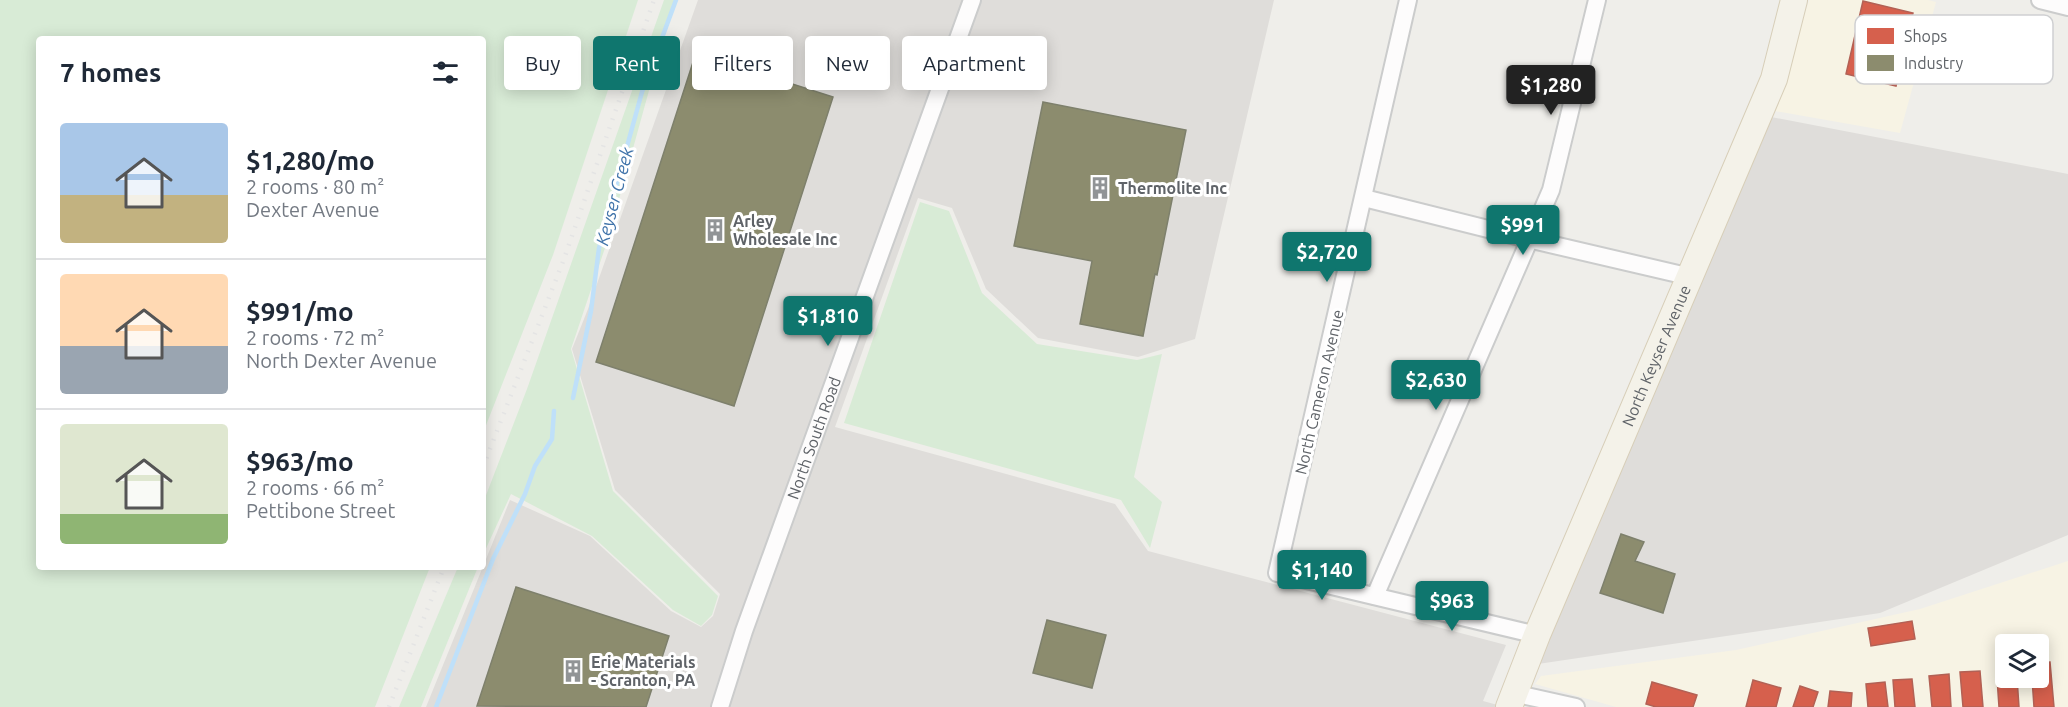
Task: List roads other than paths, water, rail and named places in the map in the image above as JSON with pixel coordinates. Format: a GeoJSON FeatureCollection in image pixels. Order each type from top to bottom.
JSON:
{"type":"FeatureCollection","features":[{"type":"Feature","properties":{"kind":"main road","name":"North Keyser Avenue"},"geometry":{"type":"LineString","coordinates":[[1511,700],[1774,79],[1794,0]]}},
{"type":"Feature","properties":{"kind":"street","name":"North South Road"},"geometry":{"type":"LineString","coordinates":[[720,707],[744,631],[972,0]]}},
{"type":"Feature","properties":{"kind":"street","name":"North Cameron Avenue"},"geometry":{"type":"LineString","coordinates":[[1375,596],[1277,573],[1408,0]]}},
{"type":"Feature","properties":{"kind":"street"},"geometry":{"type":"LineString","coordinates":[[1537,635],[1375,596],[1551,190],[1597,0]]}},
{"type":"Feature","properties":{"kind":"street"},"geometry":{"type":"LineString","coordinates":[[2040,0],[2068,7]]}},
{"type":"Feature","properties":{"kind":"street"},"geometry":{"type":"LineString","coordinates":[[1364,198],[1691,277]]}},
{"type":"Feature","properties":{"kind":"street"},"geometry":{"type":"LineString","coordinates":[[1511,700],[1576,707]]}},
{"type":"Feature","properties":{"kind":"waterway","name":"Keyser Creek"},"geometry":{"type":"LineString","coordinates":[[573,398],[591,311],[599,248],[642,92],[676,0]]}},
{"type":"Feature","properties":{"kind":"waterway","name":"Keyser Creek"},"geometry":{"type":"LineString","coordinates":[[436,707],[493,559],[525,494],[535,466],[552,439],[554,411]]}},
{"type":"Feature","properties":{"kind":"railway"},"geometry":{"type":"LineString","coordinates":[[486,459],[564,259],[654,0]]}},
{"type":"Feature","properties":{"kind":"railway"},"geometry":{"type":"LineString","coordinates":[[389,707],[443,570]]}},
{"type":"Feature","properties":{"kind":"place","name":"Thermolite Inc"},"geometry":{"type":"Point","coordinates":[1100,188]}},
{"type":"Feature","properties":{"kind":"place","name":"Arley Wholesale Inc"},"geometry":{"type":"Point","coordinates":[715,230]}},
{"type":"Feature","properties":{"kind":"place","name":"Erie Materials - Scranton, PA"},"geometry":{"type":"Point","coordinates":[573,671]}}]}
